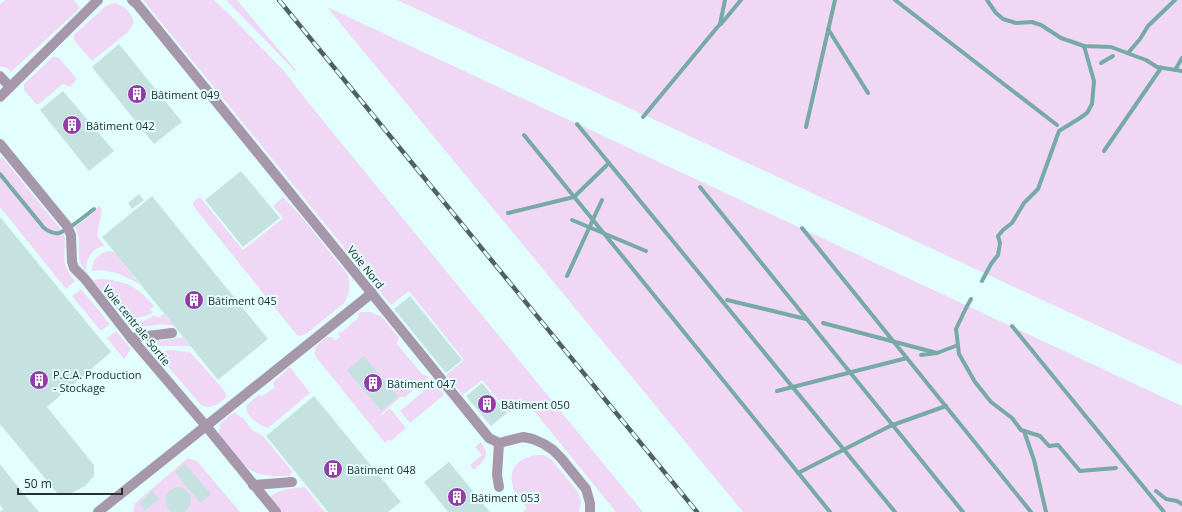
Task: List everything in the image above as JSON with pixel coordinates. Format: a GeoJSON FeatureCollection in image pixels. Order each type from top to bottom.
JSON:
{"type":"FeatureCollection","features":[{"type":"Feature","properties":{"kind":"street","name":"Voie Nord"},"geometry":{"type":"LineString","coordinates":[[132,0],[137,4],[481,429],[489,438],[499,443]]}},
{"type":"Feature","properties":{"kind":"street"},"geometry":{"type":"LineString","coordinates":[[0,97],[92,2]]}},
{"type":"Feature","properties":{"kind":"street"},"geometry":{"type":"LineString","coordinates":[[0,76],[10,88]]}},
{"type":"Feature","properties":{"kind":"street","name":"Voie centrale Sortie"},"geometry":{"type":"LineString","coordinates":[[0,144],[68,228],[71,235],[72,262],[74,268],[276,512]]}},
{"type":"Feature","properties":{"kind":"street"},"geometry":{"type":"LineString","coordinates":[[98,512],[372,293]]}},
{"type":"Feature","properties":{"kind":"street"},"geometry":{"type":"LineString","coordinates":[[131,338],[172,333]]}},
{"type":"Feature","properties":{"kind":"street"},"geometry":{"type":"LineString","coordinates":[[498,487],[497,475],[499,443],[523,437],[533,439],[553,450],[586,489],[590,503],[590,512]]}},
{"type":"Feature","properties":{"kind":"street"},"geometry":{"type":"LineString","coordinates":[[254,485],[292,482]]}},
{"type":"Feature","properties":{"kind":"shaded area"},"geometry":{"type":"Polygon","coordinates":[[[5,0],[74,0],[79,9],[11,72],[5,67],[0,67],[0,4],[5,0]]]}},
{"type":"Feature","properties":{"kind":"shaded area"},"geometry":{"type":"Polygon","coordinates":[[[143,0],[214,0],[228,13],[285,72],[643,512],[616,512],[525,400],[509,413],[482,380],[463,395],[446,375],[464,360],[409,291],[391,305],[143,0]]]}},
{"type":"Feature","properties":{"kind":"shaded area"},"geometry":{"type":"Polygon","coordinates":[[[226,0],[237,0],[296,70],[295,71],[226,0]]]}},
{"type":"Feature","properties":{"kind":"shaded area"},"geometry":{"type":"Polygon","coordinates":[[[397,0],[1182,0],[1182,365],[397,0]]]}},
{"type":"Feature","properties":{"kind":"shaded area"},"geometry":{"type":"Polygon","coordinates":[[[114,3],[121,5],[127,10],[134,22],[128,32],[92,61],[74,40],[74,35],[107,5],[114,3]]]}},
{"type":"Feature","properties":{"kind":"shaded area"},"geometry":{"type":"Polygon","coordinates":[[[327,7],[1182,406],[1182,512],[743,512],[327,7]]]}},
{"type":"Feature","properties":{"kind":"shaded area"},"geometry":{"type":"Polygon","coordinates":[[[53,57],[59,58],[77,79],[70,87],[63,84],[39,104],[36,104],[24,90],[24,84],[53,57]]]}},
{"type":"Feature","properties":{"kind":"shaded area"},"geometry":{"type":"Polygon","coordinates":[[[2,157],[63,232],[65,240],[65,264],[75,281],[66,289],[0,207],[0,158],[2,157]]]}},
{"type":"Feature","properties":{"kind":"shaded area"},"geometry":{"type":"Polygon","coordinates":[[[200,197],[243,250],[283,218],[273,206],[283,197],[300,215],[348,275],[348,296],[344,303],[306,334],[299,336],[296,334],[194,207],[194,201],[200,197]]]}},
{"type":"Feature","properties":{"kind":"shaded area"},"geometry":{"type":"Polygon","coordinates":[[[99,206],[102,209],[97,236],[105,246],[92,252],[88,259],[86,273],[79,260],[79,238],[75,226],[84,221],[99,206]]]}},
{"type":"Feature","properties":{"kind":"shaded area"},"geometry":{"type":"Polygon","coordinates":[[[108,251],[114,252],[140,285],[111,272],[98,270],[92,271],[96,258],[108,251]]]}},
{"type":"Feature","properties":{"kind":"shaded area"},"geometry":{"type":"Polygon","coordinates":[[[101,279],[117,281],[137,289],[154,306],[150,309],[153,312],[142,317],[123,317],[92,280],[101,279]]]}},
{"type":"Feature","properties":{"kind":"shaded area"},"geometry":{"type":"Polygon","coordinates":[[[81,289],[110,324],[101,331],[72,296],[81,289]]]}},
{"type":"Feature","properties":{"kind":"shaded area"},"geometry":{"type":"Polygon","coordinates":[[[360,312],[371,312],[382,317],[399,338],[397,344],[423,375],[429,376],[404,398],[402,396],[381,414],[382,415],[390,408],[406,428],[391,441],[388,440],[385,443],[315,354],[317,346],[327,337],[332,337],[335,341],[340,337],[337,333],[342,332],[358,318],[358,314],[360,312]]]}},
{"type":"Feature","properties":{"kind":"shaded area"},"geometry":{"type":"Polygon","coordinates":[[[164,314],[174,326],[161,325],[138,327],[130,326],[126,323],[141,322],[155,315],[158,318],[164,314]]]}},
{"type":"Feature","properties":{"kind":"shaded area"},"geometry":{"type":"Polygon","coordinates":[[[116,331],[131,349],[124,359],[107,338],[116,331]]]}},
{"type":"Feature","properties":{"kind":"shaded area"},"geometry":{"type":"Polygon","coordinates":[[[183,337],[190,346],[152,346],[148,349],[145,346],[147,343],[183,337]]]}},
{"type":"Feature","properties":{"kind":"shaded area"},"geometry":{"type":"Polygon","coordinates":[[[168,350],[190,352],[224,390],[227,397],[218,404],[209,407],[202,406],[157,354],[168,350]]]}},
{"type":"Feature","properties":{"kind":"shaded area"},"geometry":{"type":"Polygon","coordinates":[[[290,367],[310,393],[268,428],[260,425],[250,417],[246,406],[258,395],[262,396],[274,388],[273,382],[290,367]]]}},
{"type":"Feature","properties":{"kind":"shaded area"},"geometry":{"type":"Polygon","coordinates":[[[435,383],[444,395],[410,423],[400,411],[435,383]]]}},
{"type":"Feature","properties":{"kind":"shaded area"},"geometry":{"type":"Polygon","coordinates":[[[234,412],[244,419],[252,430],[263,436],[292,471],[290,476],[260,474],[249,470],[241,463],[219,434],[220,424],[234,412]]]}},
{"type":"Feature","properties":{"kind":"shaded area"},"geometry":{"type":"Polygon","coordinates":[[[481,442],[486,451],[485,458],[474,470],[470,465],[482,455],[475,447],[481,442]]]}},
{"type":"Feature","properties":{"kind":"shaded area"},"geometry":{"type":"Polygon","coordinates":[[[536,455],[543,455],[551,459],[578,492],[581,502],[579,512],[523,512],[527,508],[514,491],[512,472],[521,461],[536,455]]]}},
{"type":"Feature","properties":{"kind":"shaded area"},"geometry":{"type":"Polygon","coordinates":[[[188,458],[197,461],[240,512],[133,512],[135,503],[188,458]]]}},
{"type":"Feature","properties":{"kind":"shaded area"},"geometry":{"type":"Polygon","coordinates":[[[305,487],[325,512],[281,512],[271,498],[271,496],[283,490],[305,487]]]}},
{"type":"Feature","properties":{"kind":"building","name":"Bâtiment 049"},"geometry":{"type":"Polygon","coordinates":[[[119,44],[182,122],[154,144],[92,67],[119,44]]]}},
{"type":"Feature","properties":{"kind":"building","name":"Bâtiment 042"},"geometry":{"type":"Polygon","coordinates":[[[63,91],[114,151],[89,171],[40,110],[63,91]]]}},
{"type":"Feature","properties":{"kind":"building"},"geometry":{"type":"Polygon","coordinates":[[[241,171],[280,218],[243,247],[205,200],[241,171]]]}},
{"type":"Feature","properties":{"kind":"building"},"geometry":{"type":"Polygon","coordinates":[[[139,194],[144,200],[132,209],[128,203],[139,194]]]}},
{"type":"Feature","properties":{"kind":"building","name":"Bâtiment 045"},"geometry":{"type":"Polygon","coordinates":[[[152,196],[268,339],[218,380],[102,237],[152,196]]]}},
{"type":"Feature","properties":{"kind":"building","name":"P.C.A. Production - Stockage"},"geometry":{"type":"Polygon","coordinates":[[[0,217],[111,352],[47,407],[94,465],[94,476],[85,486],[72,493],[57,493],[0,424],[0,217]]]}},
{"type":"Feature","properties":{"kind":"building"},"geometry":{"type":"Polygon","coordinates":[[[410,296],[462,360],[446,373],[394,309],[410,296]]]}},
{"type":"Feature","properties":{"kind":"building","name":"Bâtiment 047"},"geometry":{"type":"Polygon","coordinates":[[[364,356],[398,397],[381,411],[347,370],[364,356]]]}},
{"type":"Feature","properties":{"kind":"building","name":"Bâtiment 050"},"geometry":{"type":"Polygon","coordinates":[[[482,383],[507,413],[491,426],[466,396],[482,383]]]}},
{"type":"Feature","properties":{"kind":"building","name":"Bâtiment 048"},"geometry":{"type":"Polygon","coordinates":[[[314,396],[401,502],[388,512],[328,512],[266,436],[314,396]]]}},
{"type":"Feature","properties":{"kind":"building","name":"Bâtiment 053"},"geometry":{"type":"Polygon","coordinates":[[[449,462],[490,512],[448,512],[424,482],[449,462]]]}},
{"type":"Feature","properties":{"kind":"building"},"geometry":{"type":"Polygon","coordinates":[[[0,464],[39,512],[0,512],[3,509],[0,505],[0,464]]]}},
{"type":"Feature","properties":{"kind":"building"},"geometry":{"type":"Polygon","coordinates":[[[185,464],[211,494],[200,503],[175,472],[185,464]]]}},
{"type":"Feature","properties":{"kind":"building"},"geometry":{"type":"Polygon","coordinates":[[[177,487],[183,488],[191,497],[190,506],[185,512],[172,512],[166,506],[166,495],[170,490],[177,487]]]}},
{"type":"Feature","properties":{"kind":"building"},"geometry":{"type":"Polygon","coordinates":[[[152,491],[159,499],[145,510],[139,503],[152,491]]]}},
{"type":"Feature","properties":{"kind":"waterway"},"geometry":{"type":"LineString","coordinates":[[643,117],[720,24],[725,0]]}},
{"type":"Feature","properties":{"kind":"waterway"},"geometry":{"type":"LineString","coordinates":[[721,24],[741,0]]}},
{"type":"Feature","properties":{"kind":"waterway"},"geometry":{"type":"LineString","coordinates":[[806,127],[835,0]]}},
{"type":"Feature","properties":{"kind":"waterway"},"geometry":{"type":"LineString","coordinates":[[895,0],[1057,125]]}},
{"type":"Feature","properties":{"kind":"waterway"},"geometry":{"type":"LineString","coordinates":[[987,0],[996,13],[1003,19],[1016,23],[1032,22],[1041,25],[1061,38],[1084,46],[1111,47],[1146,60],[1157,67],[1182,71]]}},
{"type":"Feature","properties":{"kind":"waterway"},"geometry":{"type":"LineString","coordinates":[[1128,53],[1140,39],[1148,26],[1175,0]]}},
{"type":"Feature","properties":{"kind":"waterway"},"geometry":{"type":"LineString","coordinates":[[828,29],[868,93]]}},
{"type":"Feature","properties":{"kind":"waterway"},"geometry":{"type":"LineString","coordinates":[[982,281],[991,264],[998,255],[1000,243],[998,236],[1012,223],[1024,203],[1038,189],[1059,131],[1087,113],[1092,104],[1094,81],[1084,46]]}},
{"type":"Feature","properties":{"kind":"waterway"},"geometry":{"type":"LineString","coordinates":[[1101,63],[1113,56]]}},
{"type":"Feature","properties":{"kind":"waterway"},"geometry":{"type":"LineString","coordinates":[[1175,70],[1182,58]]}},
{"type":"Feature","properties":{"kind":"waterway"},"geometry":{"type":"LineString","coordinates":[[1104,151],[1161,68]]}},
{"type":"Feature","properties":{"kind":"waterway"},"geometry":{"type":"LineString","coordinates":[[577,124],[895,512]]}},
{"type":"Feature","properties":{"kind":"waterway"},"geometry":{"type":"LineString","coordinates":[[524,135],[830,512]]}},
{"type":"Feature","properties":{"kind":"waterway"},"geometry":{"type":"LineString","coordinates":[[508,213],[574,197],[609,163]]}},
{"type":"Feature","properties":{"kind":"waterway"},"geometry":{"type":"LineString","coordinates":[[0,174],[44,228],[51,232],[59,233],[68,229],[94,209]]}},
{"type":"Feature","properties":{"kind":"waterway"},"geometry":{"type":"LineString","coordinates":[[700,187],[963,512]]}},
{"type":"Feature","properties":{"kind":"waterway"},"geometry":{"type":"LineString","coordinates":[[567,276],[602,200]]}},
{"type":"Feature","properties":{"kind":"waterway"},"geometry":{"type":"LineString","coordinates":[[572,220],[646,251]]}},
{"type":"Feature","properties":{"kind":"waterway"},"geometry":{"type":"LineString","coordinates":[[802,228],[1031,512]]}},
{"type":"Feature","properties":{"kind":"waterway"},"geometry":{"type":"LineString","coordinates":[[971,299],[956,329],[959,354],[975,382],[991,402],[1012,418],[1021,430],[1040,436],[1049,446],[1058,445],[1080,471],[1116,468]]}},
{"type":"Feature","properties":{"kind":"waterway"},"geometry":{"type":"LineString","coordinates":[[727,300],[806,319]]}},
{"type":"Feature","properties":{"kind":"waterway"},"geometry":{"type":"LineString","coordinates":[[823,323],[937,353]]}},
{"type":"Feature","properties":{"kind":"waterway"},"geometry":{"type":"LineString","coordinates":[[1012,326],[1164,512]]}},
{"type":"Feature","properties":{"kind":"waterway"},"geometry":{"type":"LineString","coordinates":[[921,355],[937,353],[958,345]]}},
{"type":"Feature","properties":{"kind":"waterway"},"geometry":{"type":"LineString","coordinates":[[777,391],[907,358]]}},
{"type":"Feature","properties":{"kind":"waterway"},"geometry":{"type":"LineString","coordinates":[[798,473],[890,426],[946,406]]}},
{"type":"Feature","properties":{"kind":"waterway"},"geometry":{"type":"LineString","coordinates":[[1024,431],[1034,460],[1046,512]]}},
{"type":"Feature","properties":{"kind":"waterway"},"geometry":{"type":"LineString","coordinates":[[1156,491],[1166,499],[1177,501],[1182,504]]}},
{"type":"Feature","properties":{"kind":"railway"},"geometry":{"type":"LineString","coordinates":[[279,0],[697,512]]}},
{"type":"Feature","properties":{"kind":"place","name":"Bâtiment 049"},"geometry":{"type":"Point","coordinates":[137,94]}},
{"type":"Feature","properties":{"kind":"place","name":"Bâtiment 042"},"geometry":{"type":"Point","coordinates":[72,125]}},
{"type":"Feature","properties":{"kind":"place","name":"Bâtiment 045"},"geometry":{"type":"Point","coordinates":[194,300]}},
{"type":"Feature","properties":{"kind":"place","name":"P.C.A. Production - Stockage"},"geometry":{"type":"Point","coordinates":[39,380]}},
{"type":"Feature","properties":{"kind":"place","name":"Bâtiment 047"},"geometry":{"type":"Point","coordinates":[373,383]}},
{"type":"Feature","properties":{"kind":"place","name":"Bâtiment 050"},"geometry":{"type":"Point","coordinates":[487,404]}},
{"type":"Feature","properties":{"kind":"place","name":"Bâtiment 048"},"geometry":{"type":"Point","coordinates":[333,469]}},
{"type":"Feature","properties":{"kind":"place","name":"Bâtiment 053"},"geometry":{"type":"Point","coordinates":[457,497]}}]}
